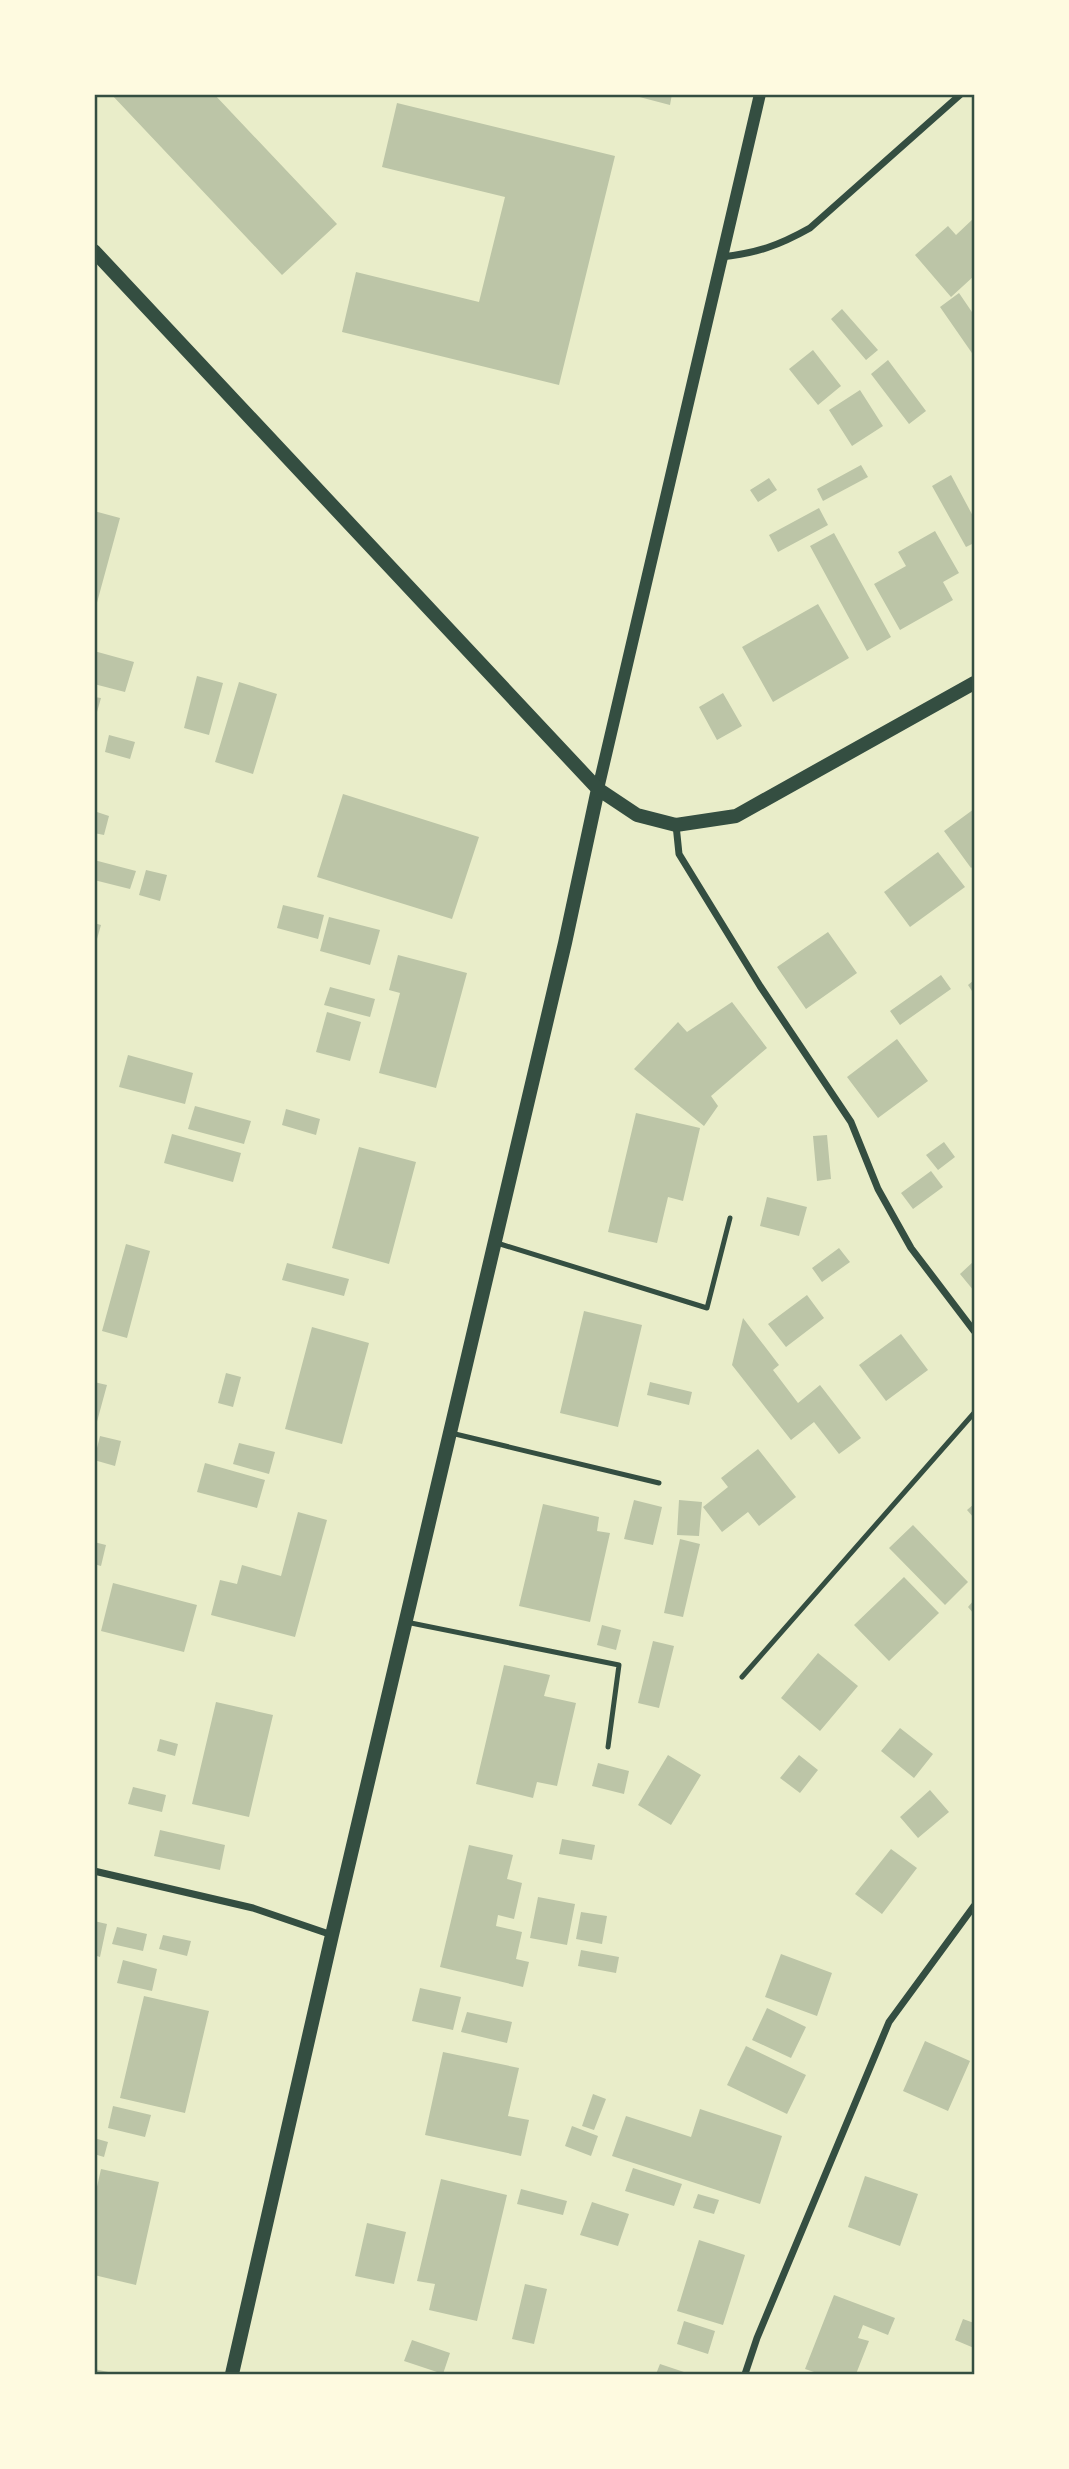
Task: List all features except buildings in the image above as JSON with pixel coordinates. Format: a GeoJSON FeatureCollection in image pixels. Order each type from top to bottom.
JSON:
{"type":"FeatureCollection","features":[{"type":"Feature","properties":{"kind":"main road"},"geometry":{"type":"LineString","coordinates":[[96,259],[598,789],[637,815],[676,825],[736,816],[975,682]]}},
{"type":"Feature","properties":{"kind":"main road"},"geometry":{"type":"LineString","coordinates":[[232,2375],[332,1935],[565,943],[598,789]]}},
{"type":"Feature","properties":{"kind":"street"},"geometry":{"type":"LineString","coordinates":[[598,789],[760,94]]}},
{"type":"Feature","properties":{"kind":"street"},"geometry":{"type":"LineString","coordinates":[[721,257],[752,254],[781,244],[810,228],[961,94]]}},
{"type":"Feature","properties":{"kind":"street"},"geometry":{"type":"LineString","coordinates":[[676,825],[679,854],[760,986],[851,1122],[878,1189],[911,1248],[975,1331]]}},
{"type":"Feature","properties":{"kind":"street"},"geometry":{"type":"LineString","coordinates":[[94,1871],[253,1908],[332,1935]]}},
{"type":"Feature","properties":{"kind":"street"},"geometry":{"type":"LineString","coordinates":[[745,2375],[757,2338],[889,2022],[975,1906]]}},
{"type":"Feature","properties":{"kind":"lane"},"geometry":{"type":"LineString","coordinates":[[495,1242],[707,1308],[730,1219]]}},
{"type":"Feature","properties":{"kind":"lane"},"geometry":{"type":"LineString","coordinates":[[742,1677],[975,1413]]}},
{"type":"Feature","properties":{"kind":"lane"},"geometry":{"type":"LineString","coordinates":[[450,1433],[659,1483]]}},
{"type":"Feature","properties":{"kind":"lane"},"geometry":{"type":"LineString","coordinates":[[406,1622],[619,1665],[608,1748]]}}]}
